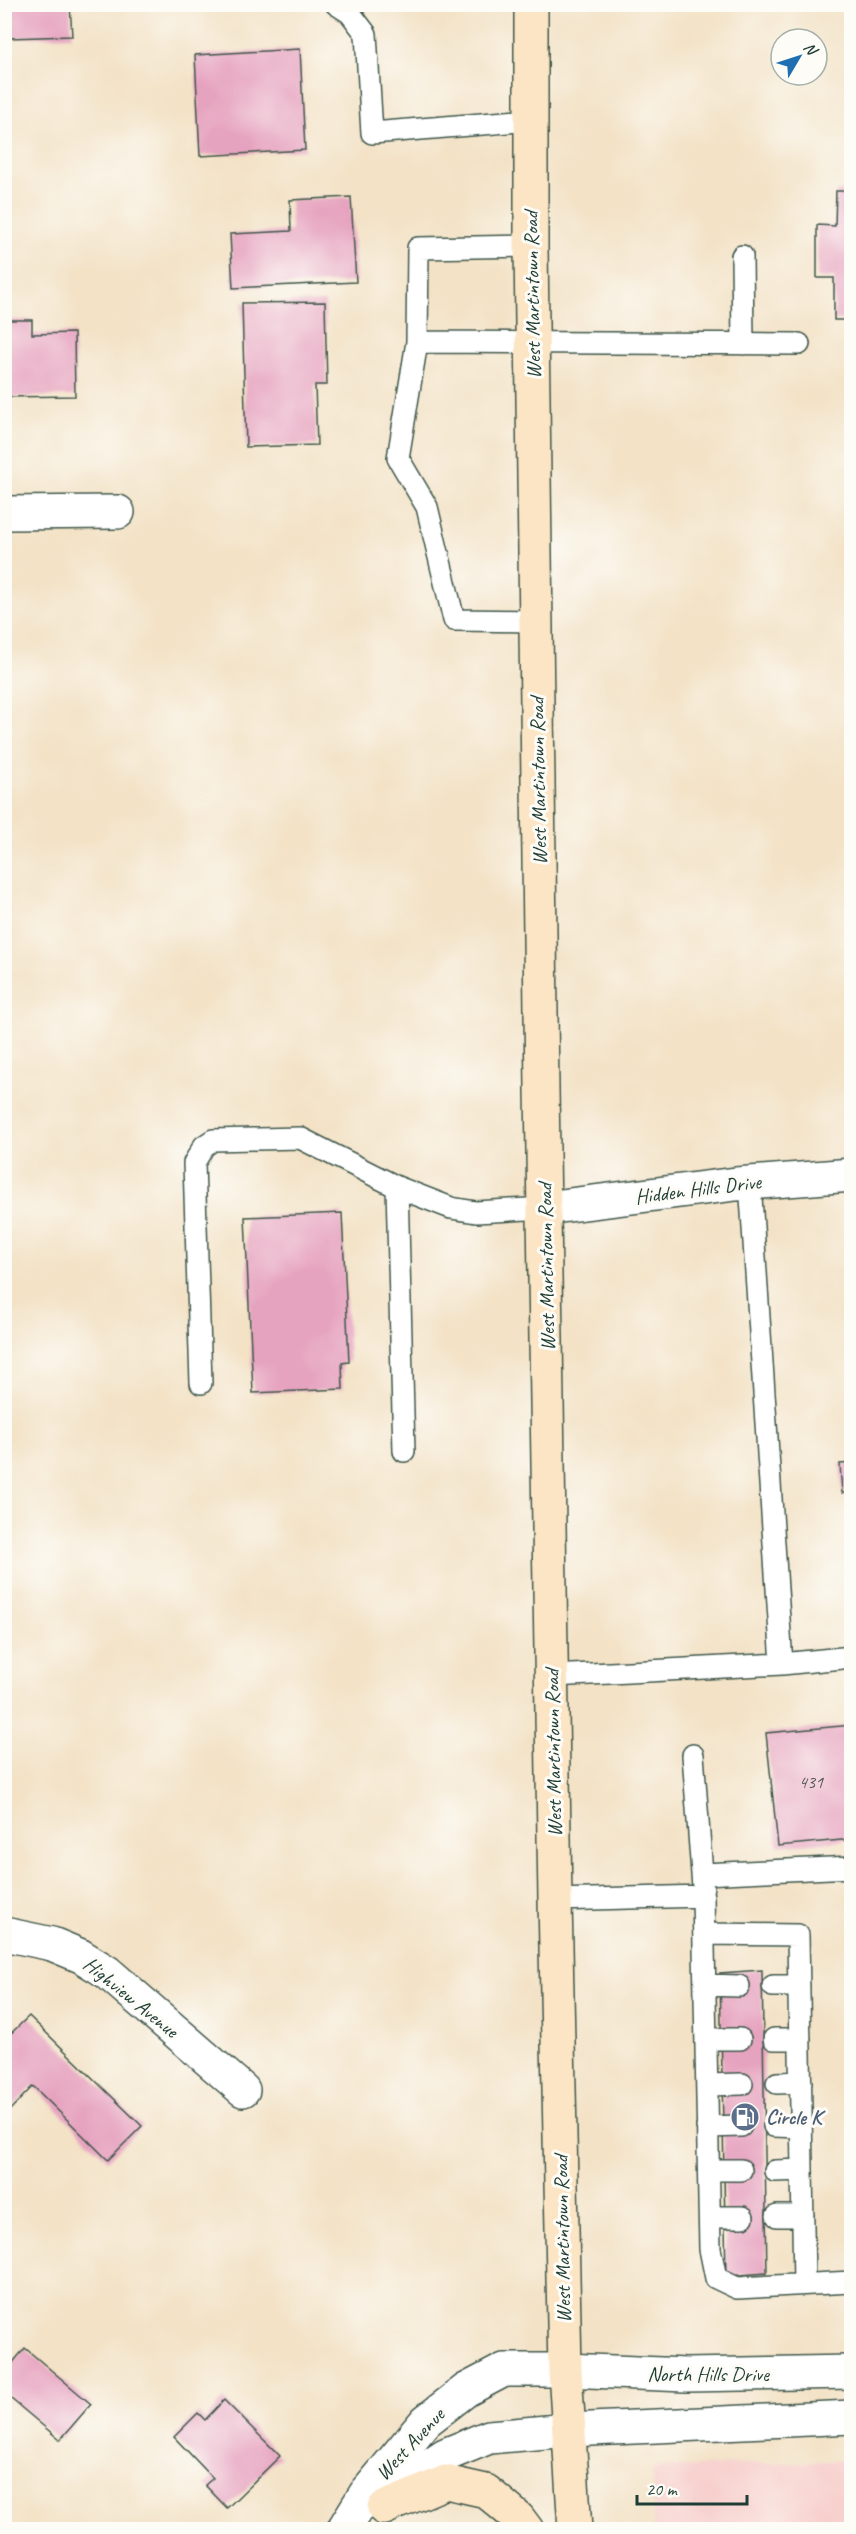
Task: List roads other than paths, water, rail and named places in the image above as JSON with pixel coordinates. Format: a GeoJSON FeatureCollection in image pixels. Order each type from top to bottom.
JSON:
{"type":"FeatureCollection","features":[{"type":"Feature","properties":{"kind":"main road","name":"West Martintown Road"},"geometry":{"type":"LineString","coordinates":[[531,4],[532,343],[555,1900],[564,2370],[575,2529]]}},
{"type":"Feature","properties":{"kind":"main road"},"geometry":{"type":"LineString","coordinates":[[373,2519],[446,2482],[486,2492],[518,2518],[527,2529]]}},
{"type":"Feature","properties":{"kind":"street"},"geometry":{"type":"LineString","coordinates":[[4,513],[118,512]]}},
{"type":"Feature","properties":{"kind":"street","name":"Hidden Hills Drive"},"geometry":{"type":"LineString","coordinates":[[545,1208],[750,1182],[852,1175]]}},
{"type":"Feature","properties":{"kind":"street","name":"Highview Avenue"},"geometry":{"type":"LineString","coordinates":[[4,1934],[52,1944],[81,1956],[107,1972],[243,2090]]}},
{"type":"Feature","properties":{"kind":"street","name":"West Avenue"},"geometry":{"type":"LineString","coordinates":[[343,2529],[366,2493],[426,2421],[466,2390],[504,2370],[564,2370]]}},
{"type":"Feature","properties":{"kind":"street","name":"North Hills Drive"},"geometry":{"type":"LineString","coordinates":[[564,2370],[686,2375],[852,2372]]}},
{"type":"Feature","properties":{"kind":"street"},"geometry":{"type":"LineString","coordinates":[[569,2430],[852,2417]]}},
{"type":"Feature","properties":{"kind":"street","name":"West Avenue"},"geometry":{"type":"LineString","coordinates":[[373,2519],[424,2469],[445,2455],[489,2438],[569,2430]]}},
{"type":"Feature","properties":{"kind":"lane"},"geometry":{"type":"LineString","coordinates":[[336,4],[350,13],[366,34],[372,133],[531,120]]}},
{"type":"Feature","properties":{"kind":"lane"},"geometry":{"type":"LineString","coordinates":[[531,246],[418,248],[417,342],[398,458],[427,507],[454,620],[536,621]]}},
{"type":"Feature","properties":{"kind":"lane"},"geometry":{"type":"LineString","coordinates":[[742,256],[743,344]]}},
{"type":"Feature","properties":{"kind":"lane"},"geometry":{"type":"LineString","coordinates":[[417,342],[799,344]]}},
{"type":"Feature","properties":{"kind":"lane"},"geometry":{"type":"LineString","coordinates":[[201,1383],[194,1163],[204,1146],[213,1140],[300,1138],[398,1187],[451,1208],[476,1212],[545,1208]]}},
{"type":"Feature","properties":{"kind":"lane"},"geometry":{"type":"LineString","coordinates":[[750,1182],[782,1664]]}},
{"type":"Feature","properties":{"kind":"lane"},"geometry":{"type":"LineString","coordinates":[[398,1187],[404,1451]]}},
{"type":"Feature","properties":{"kind":"lane"},"geometry":{"type":"LineString","coordinates":[[553,1676],[782,1664],[852,1657]]}},
{"type":"Feature","properties":{"kind":"lane"},"geometry":{"type":"LineString","coordinates":[[693,1755],[703,1874],[710,2249],[716,2278],[737,2288],[852,2282]]}},
{"type":"Feature","properties":{"kind":"lane"},"geometry":{"type":"LineString","coordinates":[[703,1874],[852,1867]]}},
{"type":"Feature","properties":{"kind":"lane"},"geometry":{"type":"LineString","coordinates":[[555,1900],[703,1896]]}},
{"type":"Feature","properties":{"kind":"lane"},"geometry":{"type":"LineString","coordinates":[[704,1934],[798,1935],[804,2284]]}},
{"type":"Feature","properties":{"kind":"lane"},"geometry":{"type":"LineString","coordinates":[[705,1985],[739,1986]]}},
{"type":"Feature","properties":{"kind":"lane"},"geometry":{"type":"LineString","coordinates":[[774,1986],[799,1986]]}},
{"type":"Feature","properties":{"kind":"lane"},"geometry":{"type":"LineString","coordinates":[[706,2039],[740,2039]]}},
{"type":"Feature","properties":{"kind":"lane"},"geometry":{"type":"LineString","coordinates":[[774,2039],[800,2039]]}},
{"type":"Feature","properties":{"kind":"lane"},"geometry":{"type":"LineString","coordinates":[[777,2083],[801,2082]]}},
{"type":"Feature","properties":{"kind":"lane"},"geometry":{"type":"LineString","coordinates":[[707,2085],[742,2084]]}},
{"type":"Feature","properties":{"kind":"lane"},"geometry":{"type":"LineString","coordinates":[[707,2127],[741,2126]]}},
{"type":"Feature","properties":{"kind":"lane"},"geometry":{"type":"LineString","coordinates":[[774,2126],[800,2127]]}},
{"type":"Feature","properties":{"kind":"lane"},"geometry":{"type":"LineString","coordinates":[[709,2170],[741,2170]]}},
{"type":"Feature","properties":{"kind":"lane"},"geometry":{"type":"LineString","coordinates":[[775,2171],[802,2170]]}},
{"type":"Feature","properties":{"kind":"lane"},"geometry":{"type":"LineString","coordinates":[[777,2216],[803,2216]]}},
{"type":"Feature","properties":{"kind":"lane"},"geometry":{"type":"LineString","coordinates":[[710,2217],[743,2217]]}},
{"type":"Feature","properties":{"kind":"place","name":"Circle K"},"geometry":{"type":"Point","coordinates":[745,2117]}}]}
